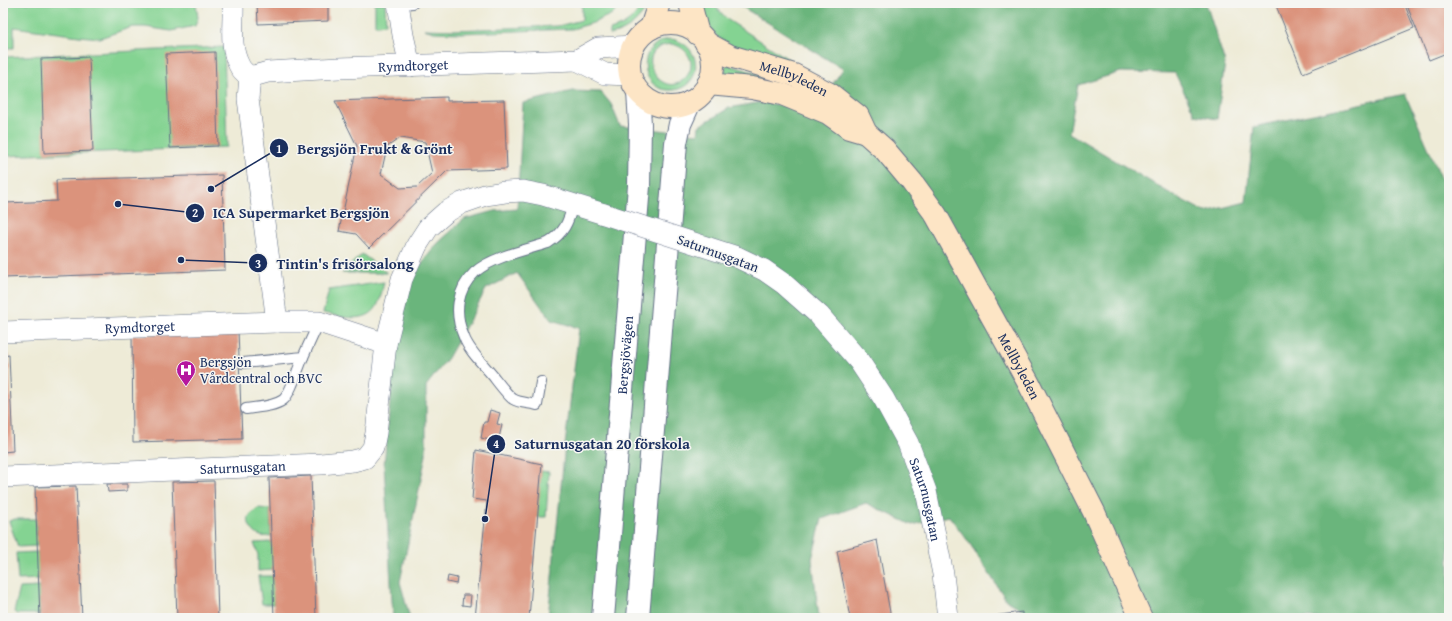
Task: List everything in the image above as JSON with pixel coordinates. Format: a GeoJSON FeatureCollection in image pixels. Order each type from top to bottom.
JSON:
{"type":"FeatureCollection","features":[{"type":"Feature","properties":{"kind":"main road","name":"Bergsjövägen"},"geometry":{"type":"LineString","coordinates":[[634,83],[629,60],[634,46],[641,36],[651,28],[659,3]]}},
{"type":"Feature","properties":{"kind":"main road"},"geometry":{"type":"LineString","coordinates":[[634,83],[653,103],[666,106],[678,106],[690,102],[700,94],[708,84],[712,64],[711,56],[702,39],[690,3]]}},
{"type":"Feature","properties":{"kind":"main road"},"geometry":{"type":"LineString","coordinates":[[651,28],[663,24],[676,24],[688,27],[702,39]]}},
{"type":"Feature","properties":{"kind":"main road","name":"Mellbyleden"},"geometry":{"type":"LineString","coordinates":[[702,39],[730,56],[794,75],[830,94],[858,116],[866,133],[885,150],[912,182],[936,215],[960,256],[1028,382],[1109,544],[1141,618]]}},
{"type":"Feature","properties":{"kind":"main road","name":"Mellbyleden"},"geometry":{"type":"LineString","coordinates":[[708,84],[752,88],[782,94],[828,113],[849,128],[866,133]]}},
{"type":"Feature","properties":{"kind":"street"},"geometry":{"type":"LineString","coordinates":[[233,3],[232,42],[234,54],[240,67],[250,77],[248,99],[277,322]]}},
{"type":"Feature","properties":{"kind":"street"},"geometry":{"type":"LineString","coordinates":[[398,3],[410,66]]}},
{"type":"Feature","properties":{"kind":"street","name":"Rymdtorget"},"geometry":{"type":"LineString","coordinates":[[250,77],[268,72],[577,60],[598,48],[634,46]]}},
{"type":"Feature","properties":{"kind":"street","name":"Rymdtorget"},"geometry":{"type":"LineString","coordinates":[[577,60],[605,74],[634,83]]}},
{"type":"Feature","properties":{"kind":"street","name":"Bergsjövägen"},"geometry":{"type":"LineString","coordinates":[[603,618],[639,186],[640,124],[634,83]]}},
{"type":"Feature","properties":{"kind":"street"},"geometry":{"type":"LineString","coordinates":[[638,618],[676,143],[680,124],[690,102]]}},
{"type":"Feature","properties":{"kind":"street","name":"Saturnusgatan"},"geometry":{"type":"LineString","coordinates":[[3,477],[321,464],[353,461],[365,458],[373,448],[376,433],[386,344],[402,279],[417,245],[428,228],[446,212],[462,203],[485,195],[523,191],[543,195],[737,257],[764,270],[784,284],[819,315],[859,361],[884,399],[908,443],[926,491],[943,574],[948,618]]}},
{"type":"Feature","properties":{"kind":"street","name":"Rymdtorget"},"geometry":{"type":"LineString","coordinates":[[3,332],[277,322],[319,322]]}},
{"type":"Feature","properties":{"kind":"street"},"geometry":{"type":"LineString","coordinates":[[319,322],[386,344]]}},
{"type":"Feature","properties":{"kind":"lane"},"geometry":{"type":"LineString","coordinates":[[398,3],[413,3]]}},
{"type":"Feature","properties":{"kind":"lane"},"geometry":{"type":"LineString","coordinates":[[541,382],[537,405],[513,399],[475,354],[464,338],[458,315],[458,303],[465,284],[475,272],[486,265],[548,243],[558,237],[565,228],[572,205]]}},
{"type":"Feature","properties":{"kind":"lane"},"geometry":{"type":"LineString","coordinates":[[246,409],[273,405],[284,400],[319,322]]}},
{"type":"Feature","properties":{"kind":"lane"},"geometry":{"type":"LineString","coordinates":[[243,363],[303,357]]}},
{"type":"Feature","properties":{"kind":"green space"},"geometry":{"type":"Polygon","coordinates":[[[3,3],[196,3],[198,18],[195,26],[171,31],[145,27],[132,27],[100,38],[14,27],[14,48],[3,48],[3,3]]]}},
{"type":"Feature","properties":{"kind":"green space"},"geometry":{"type":"Polygon","coordinates":[[[375,3],[385,3],[386,24],[375,25],[375,3]]]}},
{"type":"Feature","properties":{"kind":"green space"},"geometry":{"type":"Polygon","coordinates":[[[582,3],[619,3],[614,13],[593,23],[572,29],[460,33],[434,32],[424,29],[455,30],[558,26],[582,20],[582,3]]]}},
{"type":"Feature","properties":{"kind":"green space"},"geometry":{"type":"Polygon","coordinates":[[[642,3],[649,3],[634,24],[623,31],[610,35],[610,30],[621,26],[633,17],[642,3]]]}},
{"type":"Feature","properties":{"kind":"green space"},"geometry":{"type":"Polygon","coordinates":[[[697,3],[712,3],[728,20],[813,75],[756,58],[718,38],[709,26],[697,3]]]}},
{"type":"Feature","properties":{"kind":"green space"},"geometry":{"type":"Polygon","coordinates":[[[738,3],[1206,3],[1225,63],[1217,119],[1195,115],[1175,73],[1121,72],[1078,85],[1069,133],[1171,194],[1205,212],[1246,202],[1254,127],[1405,94],[1449,196],[1449,618],[1026,618],[1024,610],[1007,601],[968,541],[949,516],[912,525],[866,503],[822,519],[812,559],[819,618],[548,618],[565,445],[579,328],[551,320],[517,273],[486,289],[448,358],[426,386],[426,455],[400,582],[410,618],[393,618],[384,465],[396,337],[414,273],[437,244],[464,219],[494,211],[517,209],[523,103],[572,91],[601,92],[611,104],[620,126],[698,134],[699,126],[729,108],[762,102],[814,111],[843,69],[738,3]]]}},
{"type":"Feature","properties":{"kind":"green space"},"geometry":{"type":"Polygon","coordinates":[[[671,39],[682,43],[689,49],[694,57],[696,66],[694,74],[690,82],[683,87],[673,90],[662,89],[653,84],[648,76],[645,67],[646,57],[651,49],[659,42],[671,39]],[[671,44],[658,48],[652,55],[651,64],[654,73],[660,80],[668,84],[678,83],[687,76],[690,71],[691,61],[689,56],[677,45],[671,44]]]}},
{"type":"Feature","properties":{"kind":"green space"},"geometry":{"type":"Polygon","coordinates":[[[224,47],[227,147],[3,156],[3,57],[224,47]]]}},
{"type":"Feature","properties":{"kind":"green space"},"geometry":{"type":"Polygon","coordinates":[[[726,64],[807,89],[724,78],[726,64]]]}},
{"type":"Feature","properties":{"kind":"green space"},"geometry":{"type":"Polygon","coordinates":[[[362,254],[387,273],[342,273],[362,254]]]}},
{"type":"Feature","properties":{"kind":"green space"},"geometry":{"type":"Polygon","coordinates":[[[384,282],[377,306],[367,316],[352,318],[323,313],[329,290],[384,282]]]}},
{"type":"Feature","properties":{"kind":"green space"},"geometry":{"type":"Polygon","coordinates":[[[541,471],[549,472],[546,517],[537,517],[541,471]]]}},
{"type":"Feature","properties":{"kind":"green space"},"geometry":{"type":"Polygon","coordinates":[[[258,508],[270,509],[271,536],[258,535],[249,524],[248,521],[250,515],[258,508]]]}},
{"type":"Feature","properties":{"kind":"green space"},"geometry":{"type":"Polygon","coordinates":[[[15,519],[36,519],[37,546],[18,547],[9,521],[15,519]]]}},
{"type":"Feature","properties":{"kind":"green space"},"geometry":{"type":"Polygon","coordinates":[[[272,542],[273,570],[258,571],[258,555],[254,543],[272,542]]]}},
{"type":"Feature","properties":{"kind":"green space"},"geometry":{"type":"Polygon","coordinates":[[[38,552],[39,579],[18,580],[16,553],[38,552]]]}},
{"type":"Feature","properties":{"kind":"green space"},"geometry":{"type":"Polygon","coordinates":[[[258,576],[273,576],[274,604],[262,604],[258,576]]]}},
{"type":"Feature","properties":{"kind":"green space"},"geometry":{"type":"Polygon","coordinates":[[[39,587],[40,614],[17,614],[14,612],[20,588],[39,587]]]}},
{"type":"Feature","properties":{"kind":"building"},"geometry":{"type":"Polygon","coordinates":[[[257,3],[328,3],[328,21],[258,24],[257,3]]]}},
{"type":"Feature","properties":{"kind":"building"},"geometry":{"type":"Polygon","coordinates":[[[1275,3],[1404,3],[1414,28],[1303,73],[1275,3]]]}},
{"type":"Feature","properties":{"kind":"building"},"geometry":{"type":"Polygon","coordinates":[[[1406,3],[1446,3],[1449,10],[1449,52],[1429,60],[1406,3]]]}},
{"type":"Feature","properties":{"kind":"building"},"geometry":{"type":"Polygon","coordinates":[[[215,52],[218,146],[170,148],[166,54],[215,52]]]}},
{"type":"Feature","properties":{"kind":"building"},"geometry":{"type":"Polygon","coordinates":[[[89,57],[93,151],[44,153],[41,59],[89,57]]]}},
{"type":"Feature","properties":{"kind":"building"},"geometry":{"type":"Polygon","coordinates":[[[447,97],[447,101],[504,100],[507,169],[447,171],[369,248],[356,234],[339,231],[357,146],[335,101],[447,97]],[[400,138],[387,147],[381,174],[400,188],[417,187],[432,173],[425,142],[400,138]]]}},
{"type":"Feature","properties":{"kind":"building"},"geometry":{"type":"Polygon","coordinates":[[[222,175],[225,270],[3,278],[3,184],[5,203],[57,201],[56,180],[222,175]]]}},
{"type":"Feature","properties":{"kind":"building","name":"Bergsjön Vårdcentral och BVC"},"geometry":{"type":"Polygon","coordinates":[[[238,330],[242,439],[133,442],[132,335],[238,330]]]}},
{"type":"Feature","properties":{"kind":"building"},"geometry":{"type":"Polygon","coordinates":[[[9,355],[13,451],[3,452],[3,356],[9,355]]]}},
{"type":"Feature","properties":{"kind":"building"},"geometry":{"type":"Polygon","coordinates":[[[490,410],[500,413],[497,424],[502,425],[498,442],[481,438],[484,422],[487,422],[490,410]]]}},
{"type":"Feature","properties":{"kind":"building"},"geometry":{"type":"Polygon","coordinates":[[[476,450],[542,464],[529,618],[475,618],[487,501],[472,499],[476,450]]]}},
{"type":"Feature","properties":{"kind":"building"},"geometry":{"type":"Polygon","coordinates":[[[311,476],[316,618],[274,618],[269,478],[311,476]]]}},
{"type":"Feature","properties":{"kind":"building"},"geometry":{"type":"Polygon","coordinates":[[[214,481],[218,618],[177,618],[172,482],[214,481]]]}},
{"type":"Feature","properties":{"kind":"building"},"geometry":{"type":"Polygon","coordinates":[[[107,484],[127,484],[127,491],[108,492],[107,484]]]}},
{"type":"Feature","properties":{"kind":"building"},"geometry":{"type":"Polygon","coordinates":[[[76,486],[82,618],[40,618],[35,487],[76,486]]]}},
{"type":"Feature","properties":{"kind":"building"},"geometry":{"type":"Polygon","coordinates":[[[877,540],[891,618],[850,618],[837,551],[877,540]]]}},
{"type":"Feature","properties":{"kind":"building"},"geometry":{"type":"Polygon","coordinates":[[[448,576],[457,578],[456,584],[447,582],[448,576]]]}},
{"type":"Feature","properties":{"kind":"building"},"geometry":{"type":"Polygon","coordinates":[[[463,595],[471,595],[470,606],[462,605],[463,595]]]}},
{"type":"Feature","properties":{"kind":"building"},"geometry":{"type":"Polygon","coordinates":[[[1022,612],[1022,618],[986,618],[986,617],[1022,612]]]}},
{"type":"Feature","properties":{"kind":"place","name":"Bergsjön Frukt & Grönt"},"geometry":{"type":"Point","coordinates":[211,189]}},
{"type":"Feature","properties":{"kind":"place","name":"ICA Supermarket Bergsjön"},"geometry":{"type":"Point","coordinates":[118,204]}},
{"type":"Feature","properties":{"kind":"place","name":"Tintin's frisörsalong"},"geometry":{"type":"Point","coordinates":[181,260]}},
{"type":"Feature","properties":{"kind":"place","name":"Bergsjön Vårdcentral och BVC"},"geometry":{"type":"Point","coordinates":[186,387]}},
{"type":"Feature","properties":{"kind":"place","name":"Saturnusgatan 20 förskola"},"geometry":{"type":"Point","coordinates":[485,519]}}]}
